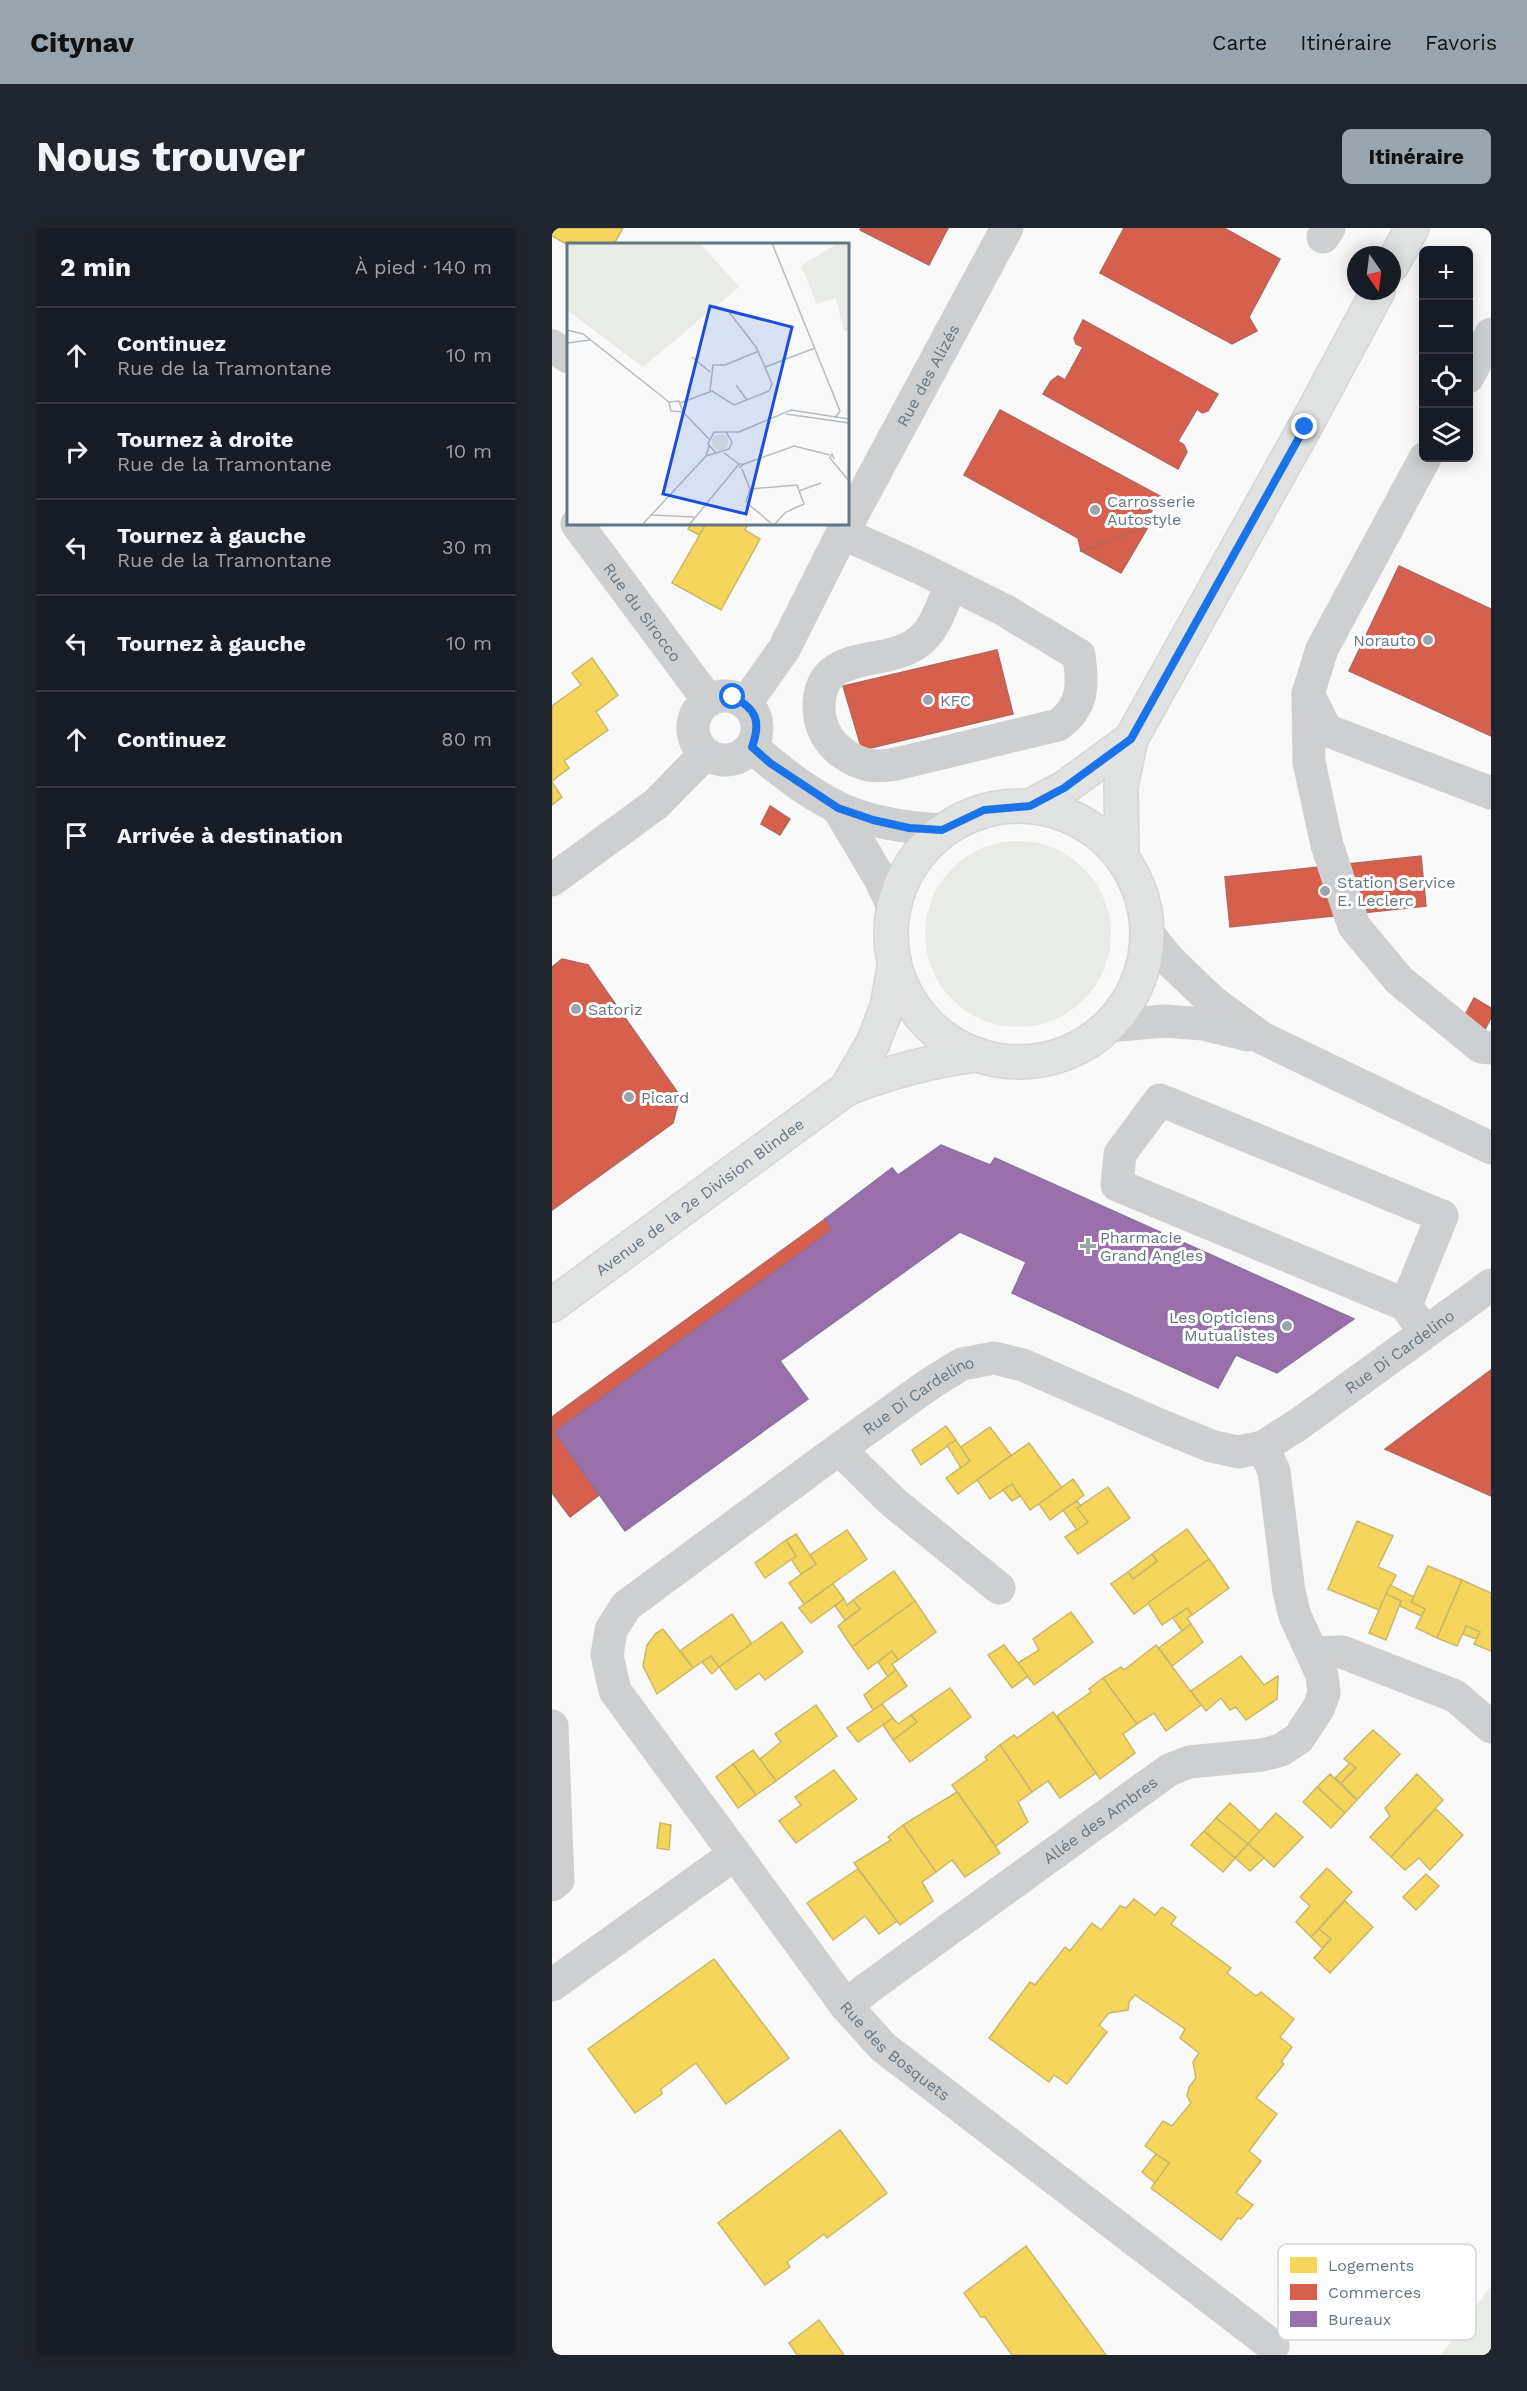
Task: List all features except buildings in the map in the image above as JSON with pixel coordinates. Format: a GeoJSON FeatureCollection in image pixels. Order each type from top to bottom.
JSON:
{"type":"FeatureCollection","features":[{"type":"Feature","properties":{"kind":"main road"},"geometry":{"type":"LineString","coordinates":[[1401,248],[1412,228]]}},
{"type":"Feature","properties":{"kind":"main road"},"geometry":{"type":"LineString","coordinates":[[1122,856],[1121,786],[1131,739],[1373,300]]}},
{"type":"Feature","properties":{"kind":"main road"},"geometry":{"type":"LineString","coordinates":[[1030,806],[1064,788],[1131,739]]}},
{"type":"Feature","properties":{"kind":"main road"},"geometry":{"type":"LineString","coordinates":[[1030,806],[1065,814],[1096,831],[1122,856],[1136,880],[1144,906],[1148,934],[1143,968],[1130,999],[1108,1026],[1079,1047],[1046,1059],[1011,1062],[976,1055],[940,1035],[912,1005],[894,968],[890,937],[893,906],[903,877],[920,852],[942,830],[984,810],[1030,806]]}},
{"type":"Feature","properties":{"kind":"main road","name":"Avenue de la 2e Division Blindee"},"geometry":{"type":"LineString","coordinates":[[846,1089],[873,1043],[887,1007],[894,968]]}},
{"type":"Feature","properties":{"kind":"main road","name":"Avenue de la 2e Division Blindee"},"geometry":{"type":"LineString","coordinates":[[552,1305],[846,1089],[884,1074],[934,1060],[976,1055]]}},
{"type":"Feature","properties":{"kind":"street","name":"Rue des Alizés"},"geometry":{"type":"LineString","coordinates":[[849,520],[1007,228]]}},
{"type":"Feature","properties":{"kind":"street"},"geometry":{"type":"LineString","coordinates":[[1473,367],[1491,334]]}},
{"type":"Feature","properties":{"kind":"street"},"geometry":{"type":"LineString","coordinates":[[552,346],[567,356]]}},
{"type":"Feature","properties":{"kind":"street"},"geometry":{"type":"LineString","coordinates":[[1423,462],[1322,649],[1308,694],[1309,762],[1327,845],[1354,926],[1399,980],[1481,1047],[1491,1048]]}},
{"type":"Feature","properties":{"kind":"street"},"geometry":{"type":"LineString","coordinates":[[552,519],[567,513]]}},
{"type":"Feature","properties":{"kind":"street","name":"Rue du Sirocco"},"geometry":{"type":"LineString","coordinates":[[578,525],[708,700]]}},
{"type":"Feature","properties":{"kind":"street","name":"Rue des Alizés"},"geometry":{"type":"LineString","coordinates":[[746,703],[784,649],[846,526]]}},
{"type":"Feature","properties":{"kind":"street"},"geometry":{"type":"LineString","coordinates":[[846,526],[951,584],[1004,610],[1079,655],[1082,684],[1071,716],[1058,725],[879,768],[866,766],[843,753],[825,734],[819,716],[819,696],[825,682],[837,667],[906,650],[919,642],[931,628],[951,584]]}},
{"type":"Feature","properties":{"kind":"street"},"geometry":{"type":"LineString","coordinates":[[1308,694],[1326,730],[1491,794]]}},
{"type":"Feature","properties":{"kind":"street"},"geometry":{"type":"LineString","coordinates":[[718,696],[733,697],[746,703],[755,716],[757,732],[752,747],[742,756],[730,760],[717,760],[705,754],[696,743],[692,729],[695,714],[708,700],[718,696]]}},
{"type":"Feature","properties":{"kind":"street"},"geometry":{"type":"LineString","coordinates":[[752,747],[770,763],[838,808],[891,824],[942,830]]}},
{"type":"Feature","properties":{"kind":"street"},"geometry":{"type":"LineString","coordinates":[[552,879],[656,804],[705,754]]}},
{"type":"Feature","properties":{"kind":"street"},"geometry":{"type":"LineString","coordinates":[[838,808],[879,877],[893,906]]}},
{"type":"Feature","properties":{"kind":"street"},"geometry":{"type":"LineString","coordinates":[[1148,934],[1170,961],[1213,1002],[1262,1038],[1491,1148]]}},
{"type":"Feature","properties":{"kind":"street"},"geometry":{"type":"LineString","coordinates":[[1108,1026],[1164,1021],[1203,1024],[1262,1038]]}},
{"type":"Feature","properties":{"kind":"street"},"geometry":{"type":"LineString","coordinates":[[1406,1305],[1442,1216],[1160,1100],[1120,1154],[1117,1185],[1406,1305],[1425,1332]]}},
{"type":"Feature","properties":{"kind":"street","name":"Rue Di Cardelino"},"geometry":{"type":"LineString","coordinates":[[735,1854],[615,1691],[607,1655],[611,1630],[626,1606],[839,1449],[931,1383],[962,1364],[994,1358],[1023,1365],[1211,1446],[1238,1452],[1263,1447],[1299,1424],[1491,1285]]}},
{"type":"Feature","properties":{"kind":"street","name":"Allée des Ambres"},"geometry":{"type":"LineString","coordinates":[[846,2006],[877,1981],[1169,1770],[1189,1762],[1262,1755],[1281,1750],[1299,1738],[1319,1707],[1324,1693],[1322,1675],[1295,1616],[1289,1592],[1274,1471],[1263,1447]]}},
{"type":"Feature","properties":{"kind":"street"},"geometry":{"type":"LineString","coordinates":[[839,1449],[893,1502],[999,1588]]}},
{"type":"Feature","properties":{"kind":"street"},"geometry":{"type":"LineString","coordinates":[[1313,1653],[1342,1652],[1455,1696],[1491,1727]]}},
{"type":"Feature","properties":{"kind":"street"},"geometry":{"type":"LineString","coordinates":[[552,1726],[558,1880],[552,1885]]}},
{"type":"Feature","properties":{"kind":"street"},"geometry":{"type":"LineString","coordinates":[[552,1985],[735,1854]]}},
{"type":"Feature","properties":{"kind":"street","name":"Rue des Bosquets"},"geometry":{"type":"LineString","coordinates":[[735,1854],[846,2006],[883,2047],[1273,2346]]}},
{"type":"Feature","properties":{"kind":"shaded area"},"geometry":{"type":"Polygon","coordinates":[[[1018,841],[1054,848],[1084,868],[1104,898],[1111,934],[1104,970],[1084,1000],[1054,1020],[1018,1027],[982,1020],[952,1000],[932,970],[925,934],[932,898],[952,868],[982,848],[1018,841]]]}},
{"type":"Feature","properties":{"kind":"shaded area"},"geometry":{"type":"Polygon","coordinates":[[[1491,2286],[1491,2355],[1441,2355],[1452,2340],[1476,2340],[1476,2307],[1491,2286]]]}},
{"type":"Feature","properties":{"kind":"place","name":"Carrosserie Autostyle"},"geometry":{"type":"Point","coordinates":[1095,510]}},
{"type":"Feature","properties":{"kind":"place","name":"Norauto"},"geometry":{"type":"Point","coordinates":[1428,640]}},
{"type":"Feature","properties":{"kind":"place","name":"KFC"},"geometry":{"type":"Point","coordinates":[928,700]}},
{"type":"Feature","properties":{"kind":"place","name":"Station Service E. Leclerc"},"geometry":{"type":"Point","coordinates":[1325,891]}},
{"type":"Feature","properties":{"kind":"place","name":"Satoriz"},"geometry":{"type":"Point","coordinates":[576,1009]}},
{"type":"Feature","properties":{"kind":"place","name":"Picard"},"geometry":{"type":"Point","coordinates":[629,1097]}},
{"type":"Feature","properties":{"kind":"place","name":"Pharmacie Grand Angles"},"geometry":{"type":"Point","coordinates":[1088,1246]}},
{"type":"Feature","properties":{"kind":"place","name":"Les Opticiens Mutualistes"},"geometry":{"type":"Point","coordinates":[1287,1326]}},
{"type":"Feature","properties":{"kind":"route"},"geometry":{"type":"LineString","coordinates":[[733,697],[746,703],[755,716],[757,732],[752,747],[770,763],[838,808],[873,820],[909,828],[942,830],[984,810],[1030,806],[1064,788],[1131,739],[1305,427]]}}]}
